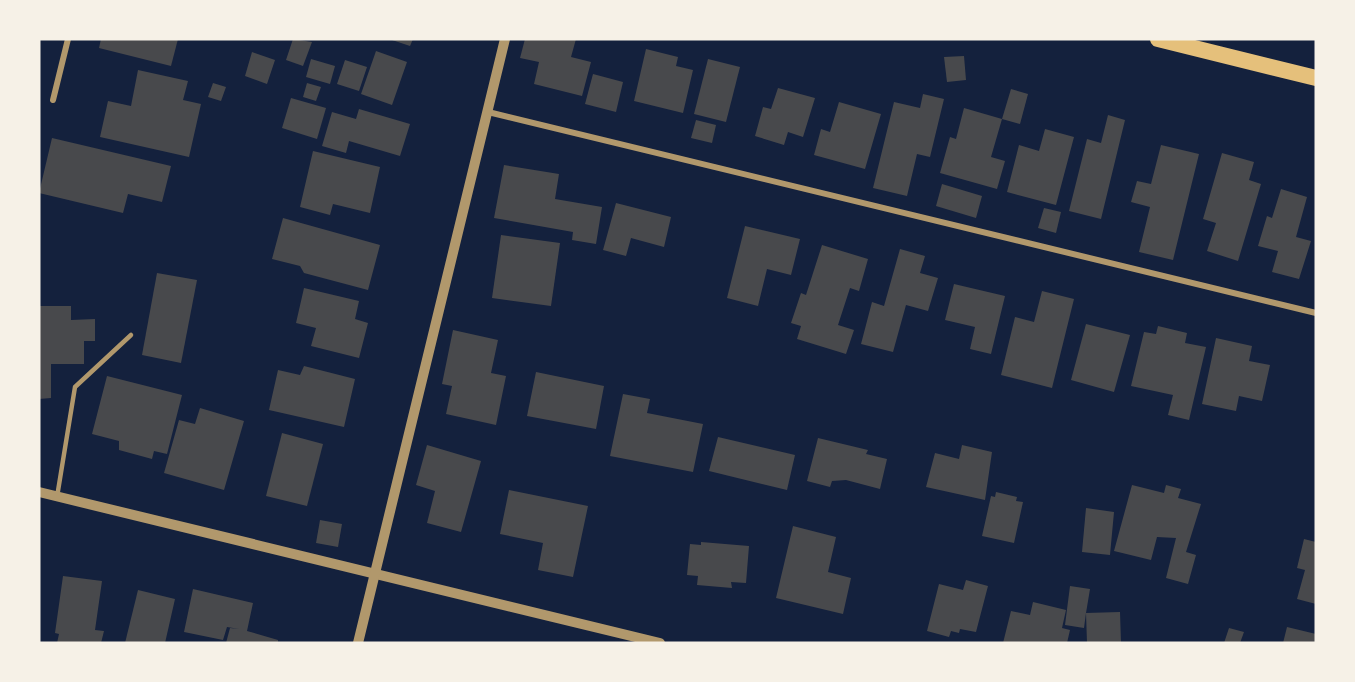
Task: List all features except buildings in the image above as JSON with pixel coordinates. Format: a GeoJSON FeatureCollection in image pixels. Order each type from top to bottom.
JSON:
{"type":"FeatureCollection","features":[{"type":"Feature","properties":{"kind":"highway"},"geometry":{"type":"LineString","coordinates":[[1158,39],[1316,78]]}},
{"type":"Feature","properties":{"kind":"street"},"geometry":{"type":"LineString","coordinates":[[52,100],[68,39]]}},
{"type":"Feature","properties":{"kind":"street"},"geometry":{"type":"LineString","coordinates":[[358,643],[505,39]]}},
{"type":"Feature","properties":{"kind":"street"},"geometry":{"type":"LineString","coordinates":[[488,112],[1316,313]]}},
{"type":"Feature","properties":{"kind":"street"},"geometry":{"type":"LineString","coordinates":[[39,492],[660,643]]}},
{"type":"Feature","properties":{"kind":"lane"},"geometry":{"type":"LineString","coordinates":[[57,497],[75,387],[131,336]]}}]}
